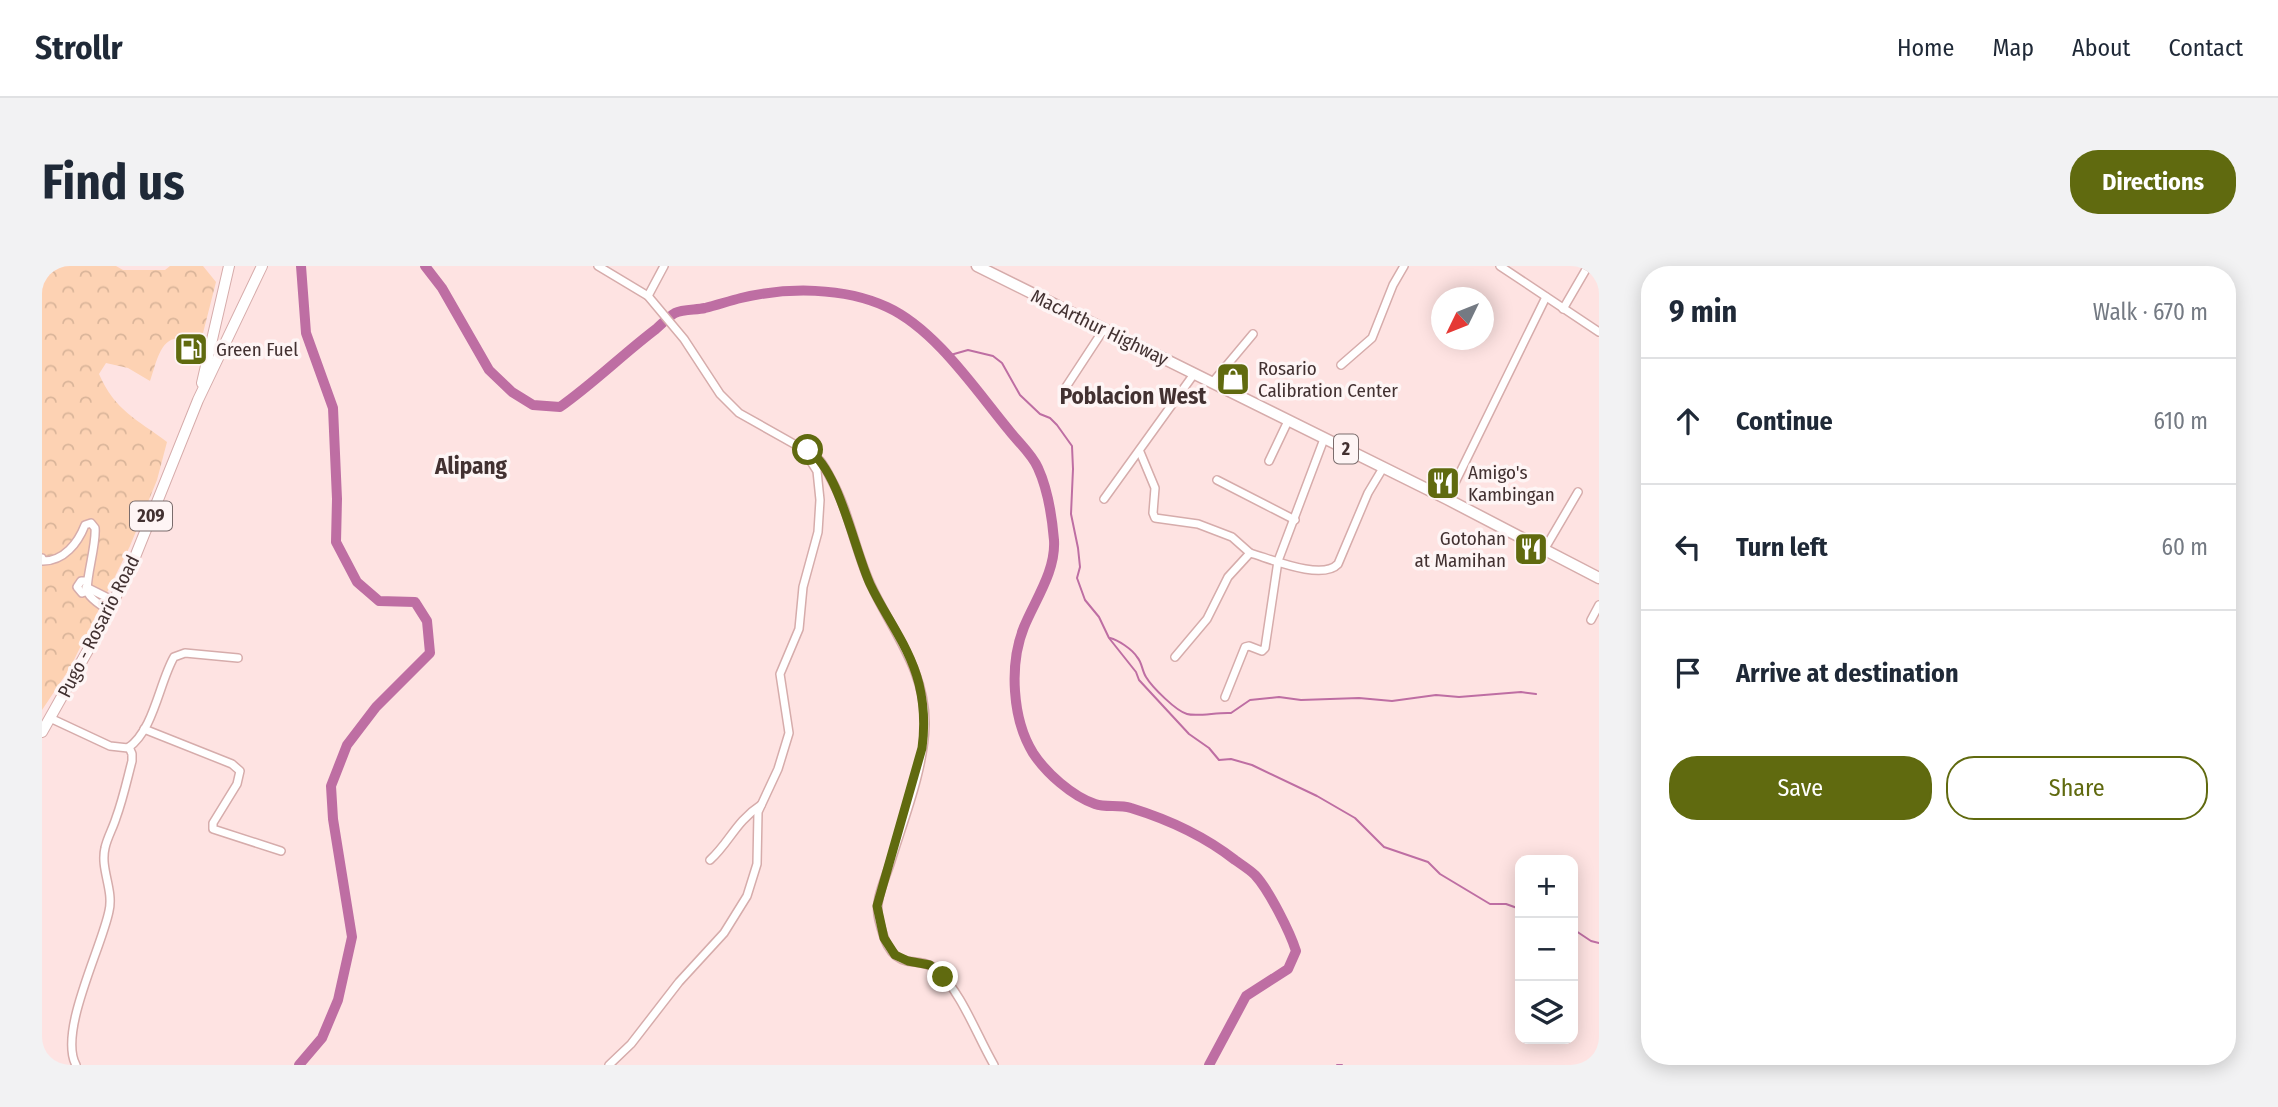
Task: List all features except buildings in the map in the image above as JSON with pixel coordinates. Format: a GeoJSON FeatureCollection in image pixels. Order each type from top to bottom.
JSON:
{"type":"FeatureCollection","features":[{"type":"Feature","properties":{"kind":"highway","name":"MacArthur Highway"},"geometry":{"type":"LineString","coordinates":[[977,266],[1447,499],[1544,550],[1597,573]]}},
{"type":"Feature","properties":{"kind":"main road","name":"Pugo - Rosario Road"},"geometry":{"type":"LineString","coordinates":[[198,401],[229,266]]}},
{"type":"Feature","properties":{"kind":"main road","name":"Pugo - Rosario Road"},"geometry":{"type":"LineString","coordinates":[[42,732],[112,606],[198,401],[262,266]]}},
{"type":"Feature","properties":{"kind":"street"},"geometry":{"type":"LineString","coordinates":[[598,266],[648,296],[684,339],[729,405],[738,413],[811,451],[836,489],[869,583],[914,666],[923,706],[924,736],[919,765],[877,906],[884,938],[895,955],[901,959],[930,965],[943,977],[994,1065]]}},
{"type":"Feature","properties":{"kind":"street"},"geometry":{"type":"LineString","coordinates":[[648,296],[664,266]]}},
{"type":"Feature","properties":{"kind":"street"},"geometry":{"type":"LineString","coordinates":[[1341,365],[1372,338],[1393,285],[1404,266]]}},
{"type":"Feature","properties":{"kind":"street"},"geometry":{"type":"LineString","coordinates":[[1501,266],[1599,332]]}},
{"type":"Feature","properties":{"kind":"street"},"geometry":{"type":"LineString","coordinates":[[1563,309],[1588,266]]}},
{"type":"Feature","properties":{"kind":"street"},"geometry":{"type":"LineString","coordinates":[[1447,499],[1546,297]]}},
{"type":"Feature","properties":{"kind":"street"},"geometry":{"type":"LineString","coordinates":[[1064,390],[1104,329]]}},
{"type":"Feature","properties":{"kind":"street"},"geometry":{"type":"LineString","coordinates":[[1212,383],[1253,334]]}},
{"type":"Feature","properties":{"kind":"street"},"geometry":{"type":"LineString","coordinates":[[1104,499],[1194,374]]}},
{"type":"Feature","properties":{"kind":"street"},"geometry":{"type":"LineString","coordinates":[[1269,461],[1288,421]]}},
{"type":"Feature","properties":{"kind":"street"},"geometry":{"type":"LineString","coordinates":[[1225,697],[1245,647],[1265,650],[1278,561],[1324,439]]}},
{"type":"Feature","properties":{"kind":"street"},"geometry":{"type":"LineString","coordinates":[[609,1065],[631,1044],[679,982],[724,933],[747,896],[757,864],[757,825],[761,804],[787,744],[789,724],[780,674],[799,629],[803,587],[820,518],[817,471],[803,449]]}},
{"type":"Feature","properties":{"kind":"street"},"geometry":{"type":"LineString","coordinates":[[1140,452],[1155,488],[1155,518],[1198,524],[1232,537],[1250,553],[1320,572],[1333,569],[1338,564],[1368,493],[1383,468]]}},
{"type":"Feature","properties":{"kind":"street"},"geometry":{"type":"LineString","coordinates":[[1217,480],[1294,520]]}},
{"type":"Feature","properties":{"kind":"street"},"geometry":{"type":"LineString","coordinates":[[1544,550],[1578,492]]}},
{"type":"Feature","properties":{"kind":"street"},"geometry":{"type":"LineString","coordinates":[[42,558],[43,561],[51,561],[61,556],[78,540],[85,525],[90,523],[96,528],[97,538],[87,586],[89,596],[112,606]]}},
{"type":"Feature","properties":{"kind":"street"},"geometry":{"type":"LineString","coordinates":[[1175,657],[1207,619],[1228,577],[1250,553]]}},
{"type":"Feature","properties":{"kind":"street"},"geometry":{"type":"LineString","coordinates":[[1591,620],[1599,605]]}},
{"type":"Feature","properties":{"kind":"street"},"geometry":{"type":"LineString","coordinates":[[50,718],[110,746],[120,749],[130,747],[144,729],[174,657],[185,653],[238,658]]}},
{"type":"Feature","properties":{"kind":"street"},"geometry":{"type":"LineString","coordinates":[[144,729],[232,764],[240,771],[237,784],[213,823],[213,828],[281,851]]}},
{"type":"Feature","properties":{"kind":"street"},"geometry":{"type":"LineString","coordinates":[[76,1065],[72,1057],[72,1042],[85,979],[109,914],[111,901],[104,849],[117,818],[132,761],[130,747]]}},
{"type":"Feature","properties":{"kind":"street"},"geometry":{"type":"LineString","coordinates":[[710,860],[719,853],[737,825],[761,804]]}},
{"type":"Feature","properties":{"kind":"green space"},"geometry":{"type":"Polygon","coordinates":[[[42,266],[116,266],[123,270],[165,270],[170,266],[203,266],[216,282],[202,337],[169,341],[158,356],[150,381],[128,368],[106,363],[99,374],[105,387],[120,406],[167,442],[157,480],[130,546],[70,668],[42,710],[42,266]]]}},
{"type":"Feature","properties":{"kind":"waterway"},"geometry":{"type":"LineString","coordinates":[[299,1065],[322,1038],[338,1000],[352,937],[333,819],[331,786],[347,745],[376,707],[430,653],[427,621],[415,602],[379,601],[357,582],[336,542],[333,408],[306,333],[301,266]]}},
{"type":"Feature","properties":{"kind":"waterway"},"geometry":{"type":"LineString","coordinates":[[425,266],[442,288],[489,370],[512,392],[533,405],[560,407],[675,313],[759,294],[834,292],[870,300],[905,317],[938,345],[1032,458],[1047,494],[1054,552],[1044,585],[1019,642],[1015,674],[1017,708],[1033,753],[1060,783],[1086,800],[1099,805],[1131,808],[1173,823],[1211,843],[1248,869],[1266,891],[1293,943],[1296,951],[1288,969],[1246,996],[1209,1065]]}},
{"type":"Feature","properties":{"kind":"waterway"},"geometry":{"type":"LineString","coordinates":[[947,356],[968,350],[993,356],[1002,363],[1020,395],[1040,414],[1050,418],[1072,446],[1071,514],[1080,567],[1077,578],[1085,600],[1139,680],[1189,734],[1209,748],[1219,760],[1231,759],[1252,765],[1317,796],[1355,818],[1384,847],[1428,862],[1440,874],[1490,904],[1515,907]]}},
{"type":"Feature","properties":{"kind":"waterway"},"geometry":{"type":"LineString","coordinates":[[1110,638],[1125,645],[1135,654],[1153,687],[1182,712],[1191,715],[1231,713],[1250,700],[1279,697],[1301,700],[1359,698],[1392,701],[1436,695],[1459,697],[1521,692],[1536,694]]}},
{"type":"Feature","properties":{"kind":"waterway"},"geometry":{"type":"LineString","coordinates":[[1578,932],[1599,943]]}},
{"type":"Feature","properties":{"kind":"waterway"},"geometry":{"type":"LineString","coordinates":[[1207,1065],[1211,1062],[1212,1065]]}},
{"type":"Feature","properties":{"kind":"waterway"},"geometry":{"type":"LineString","coordinates":[[1337,1065],[1342,1065]]}},
{"type":"Feature","properties":{"kind":"place","name":"Green Fuel"},"geometry":{"type":"Point","coordinates":[191,349]}},
{"type":"Feature","properties":{"kind":"place","name":"Rosario Calibration Center"},"geometry":{"type":"Point","coordinates":[1233,379]}},
{"type":"Feature","properties":{"kind":"place","name":"Amigo's Kambingan"},"geometry":{"type":"Point","coordinates":[1443,483]}},
{"type":"Feature","properties":{"kind":"place","name":"Gotohan at Mamihan"},"geometry":{"type":"Point","coordinates":[1531,549]}},
{"type":"Feature","properties":{"kind":"district","name":"Poblacion West"},"geometry":{"type":"Point","coordinates":[1133,396]}},
{"type":"Feature","properties":{"kind":"district","name":"Alipang"},"geometry":{"type":"Point","coordinates":[471,466]}},
{"type":"Feature","properties":{"kind":"route"},"geometry":{"type":"LineString","coordinates":[[808,450],[821,462],[831,478],[869,583],[903,642],[919,685],[925,723],[919,765],[879,897],[877,915],[884,938],[895,955],[901,959],[930,965],[943,977]]}}]}
